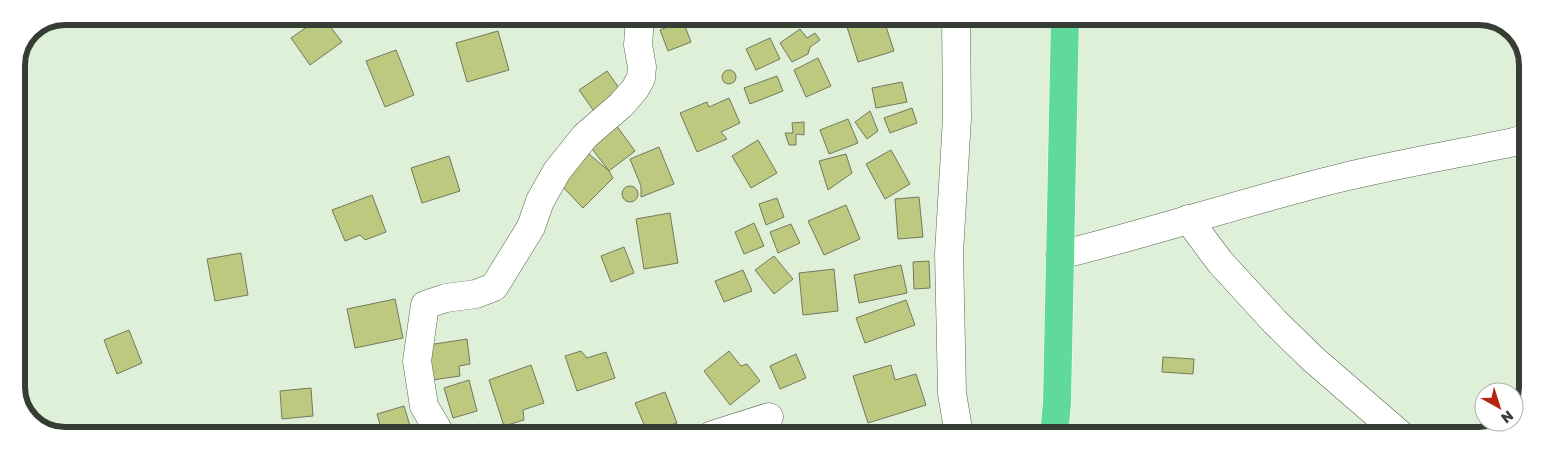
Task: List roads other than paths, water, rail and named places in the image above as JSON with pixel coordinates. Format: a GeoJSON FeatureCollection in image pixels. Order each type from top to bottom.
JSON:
{"type":"FeatureCollection","features":[{"type":"Feature","properties":{"kind":"highway"},"geometry":{"type":"LineString","coordinates":[[1055,427],[1057,403],[1065,25]]}},
{"type":"Feature","properties":{"kind":"street"},"geometry":{"type":"LineString","coordinates":[[436,427],[424,406],[417,361],[424,305],[446,298],[476,294],[494,287],[531,227],[540,201],[557,171],[585,136],[621,105],[635,89],[641,78],[642,67],[638,45],[639,25]]}},
{"type":"Feature","properties":{"kind":"street"},"geometry":{"type":"LineString","coordinates":[[956,25],[957,118],[949,253],[952,393],[958,427]]}},
{"type":"Feature","properties":{"kind":"street"},"geometry":{"type":"LineString","coordinates":[[1060,255],[1341,178],[1519,140]]}},
{"type":"Feature","properties":{"kind":"street"},"geometry":{"type":"LineString","coordinates":[[1188,219],[1220,262],[1275,322],[1392,427]]}},
{"type":"Feature","properties":{"kind":"street"},"geometry":{"type":"LineString","coordinates":[[737,427],[769,417]]}}]}
